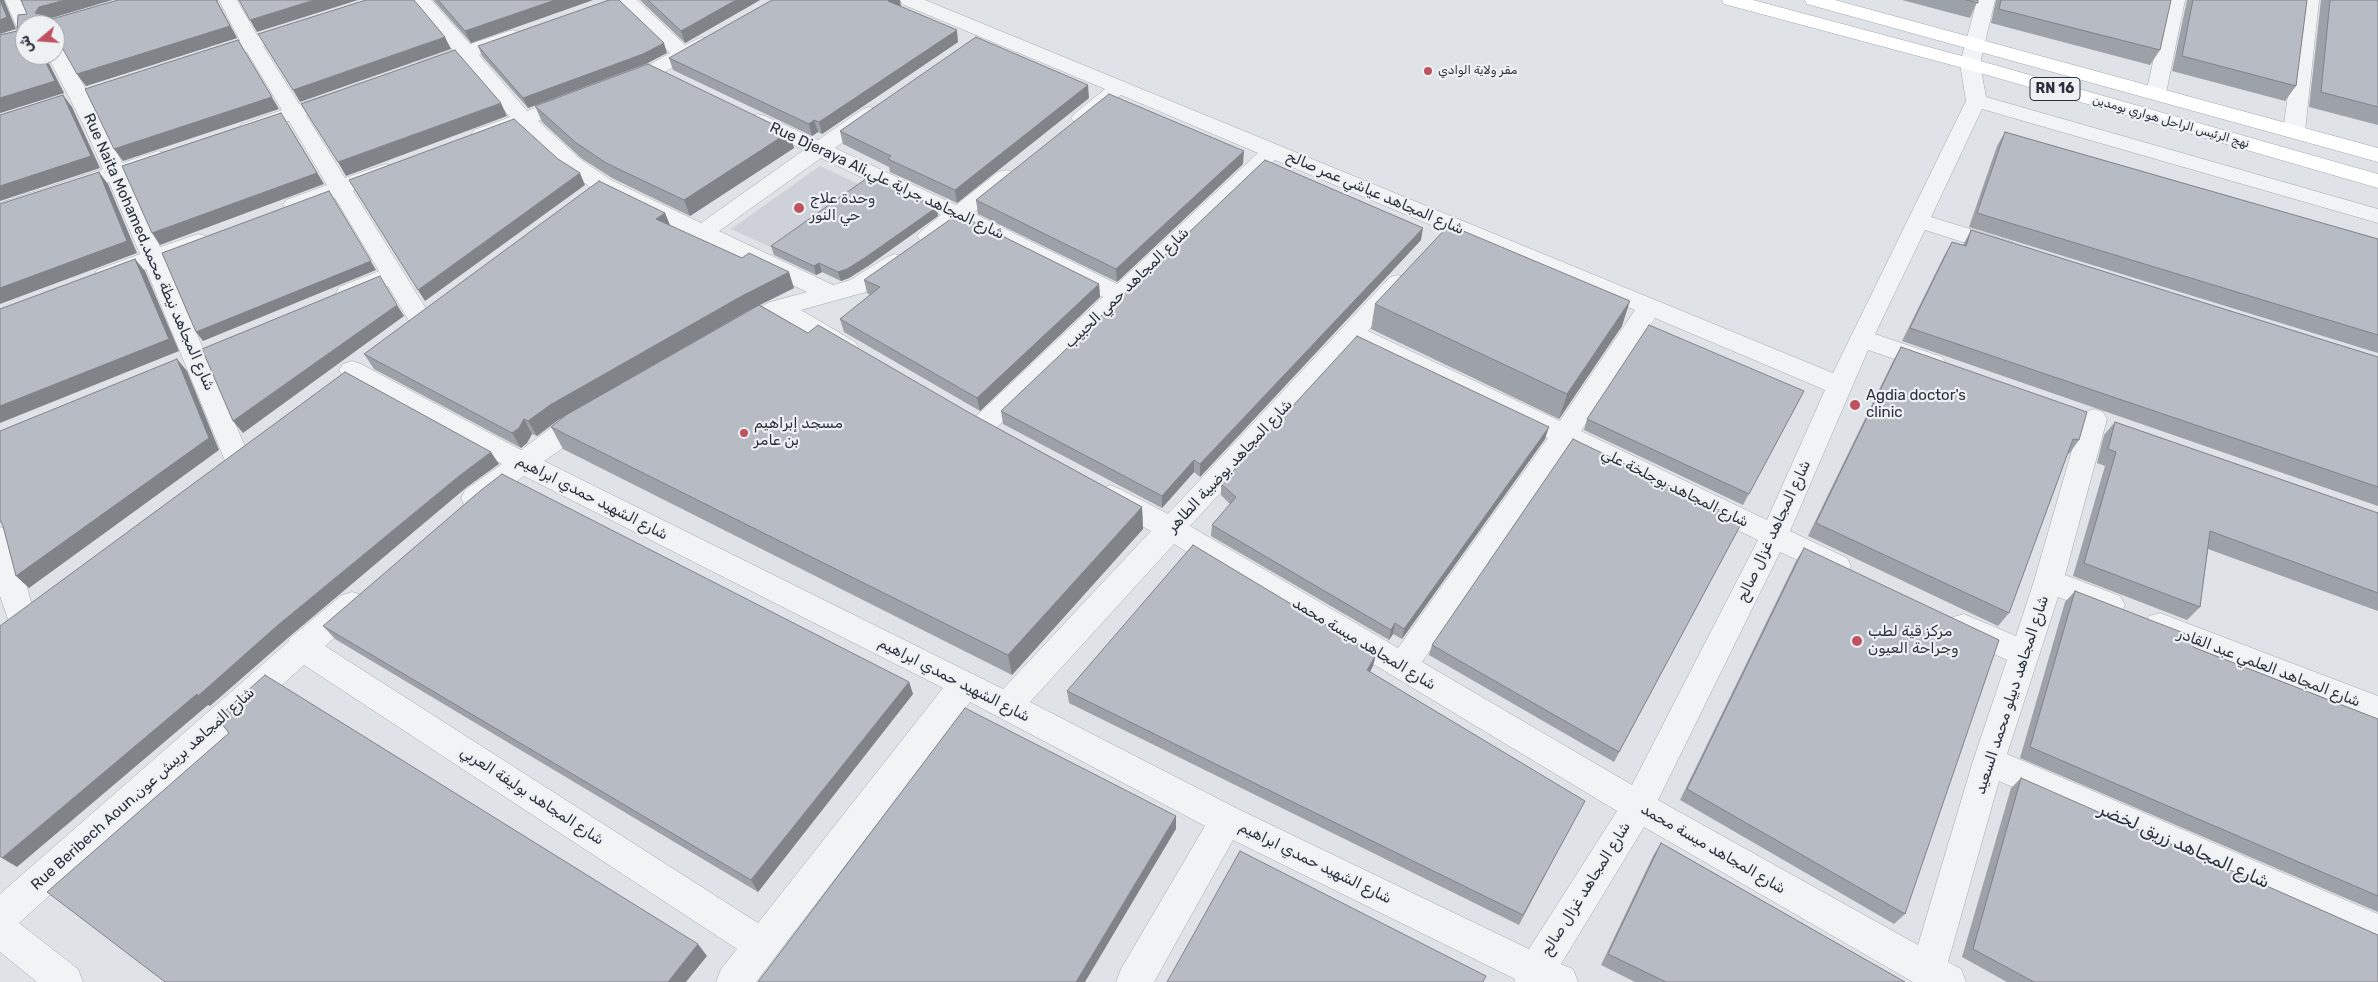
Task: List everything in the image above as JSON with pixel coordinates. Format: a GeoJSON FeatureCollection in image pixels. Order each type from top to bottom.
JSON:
{"type":"FeatureCollection","features":[{"type":"Feature","properties":{"kind":"main road","name":"نهج الرئيس الراحل هواري بومدين"},"geometry":{"type":"LineString","coordinates":[[1732,0],[2156,93],[2378,155]]}},
{"type":"Feature","properties":{"kind":"main road","name":"نهج الرئيس الراحل هواري بومدين"},"geometry":{"type":"LineString","coordinates":[[1814,0],[1972,53],[2378,181]]}},
{"type":"Feature","properties":{"kind":"street"},"geometry":{"type":"LineString","coordinates":[[228,0],[252,44],[421,320]]}},
{"type":"Feature","properties":{"kind":"street"},"geometry":{"type":"LineString","coordinates":[[421,0],[524,119],[572,164],[603,185],[832,294]]}},
{"type":"Feature","properties":{"kind":"street"},"geometry":{"type":"LineString","coordinates":[[1986,0],[1972,53],[1976,101],[2378,216]]}},
{"type":"Feature","properties":{"kind":"street"},"geometry":{"type":"LineString","coordinates":[[2156,93],[2176,0]]}},
{"type":"Feature","properties":{"kind":"street"},"geometry":{"type":"LineString","coordinates":[[2294,131],[2310,0]]}},
{"type":"Feature","properties":{"kind":"street"},"geometry":{"type":"LineString","coordinates":[[616,1],[684,54]]}},
{"type":"Feature","properties":{"kind":"street"},"geometry":{"type":"LineString","coordinates":[[21,2],[23,15]]}},
{"type":"Feature","properties":{"kind":"street","name":"شارع المجاهد عياشي عمر صالح"},"geometry":{"type":"LineString","coordinates":[[921,2],[979,38],[1119,87],[1841,386]]}},
{"type":"Feature","properties":{"kind":"street"},"geometry":{"type":"LineString","coordinates":[[188,63],[318,22]]}},
{"type":"Feature","properties":{"kind":"street"},"geometry":{"type":"LineString","coordinates":[[403,74],[532,29]]}},
{"type":"Feature","properties":{"kind":"street"},"geometry":{"type":"LineString","coordinates":[[459,143],[654,70],[720,33]]}},
{"type":"Feature","properties":{"kind":"street","name":"Rue Naita Mohamed,شارع المجاهد نيطة محمد"},"geometry":{"type":"LineString","coordinates":[[62,65],[80,97],[116,173],[195,357],[228,462],[259,439]]}},
{"type":"Feature","properties":{"kind":"street"},"geometry":{"type":"LineString","coordinates":[[654,70],[680,82]]}},
{"type":"Feature","properties":{"kind":"street"},"geometry":{"type":"LineString","coordinates":[[1058,136],[1119,87]]}},
{"type":"Feature","properties":{"kind":"street"},"geometry":{"type":"LineString","coordinates":[[229,135],[358,90]]}},
{"type":"Feature","properties":{"kind":"street"},"geometry":{"type":"LineString","coordinates":[[703,232],[890,99]]}},
{"type":"Feature","properties":{"kind":"street","name":"شارع المجاهد غزال صالح"},"geometry":{"type":"LineString","coordinates":[[1543,978],[1638,806],[1774,536],[1861,338],[1920,220],[1976,101]]}},
{"type":"Feature","properties":{"kind":"street","name":"Rue Djeraya Ali,شارع المجاهد جراية علي"},"geometry":{"type":"LineString","coordinates":[[740,112],[959,214],[1119,295]]}},
{"type":"Feature","properties":{"kind":"street","name":"شارع المجاهد حمي الحبيب"},"geometry":{"type":"LineString","coordinates":[[982,426],[1273,150]]}},
{"type":"Feature","properties":{"kind":"street"},"geometry":{"type":"LineString","coordinates":[[0,211],[173,154]]}},
{"type":"Feature","properties":{"kind":"street"},"geometry":{"type":"LineString","coordinates":[[713,344],[778,308],[858,286],[959,214],[1028,160]]}},
{"type":"Feature","properties":{"kind":"street"},"geometry":{"type":"LineString","coordinates":[[274,213],[404,164]]}},
{"type":"Feature","properties":{"kind":"street"},"geometry":{"type":"LineString","coordinates":[[579,203],[603,185]]}},
{"type":"Feature","properties":{"kind":"street"},"geometry":{"type":"LineString","coordinates":[[1920,220],[2025,253]]}},
{"type":"Feature","properties":{"kind":"street"},"geometry":{"type":"LineString","coordinates":[[1431,247],[1451,226]]}},
{"type":"Feature","properties":{"kind":"street"},"geometry":{"type":"LineString","coordinates":[[90,281],[218,234]]}},
{"type":"Feature","properties":{"kind":"street","name":"شارع المجاهد بوضبية الطاهر"},"geometry":{"type":"LineString","coordinates":[[1007,706],[1412,269]]}},
{"type":"Feature","properties":{"kind":"street"},"geometry":{"type":"LineString","coordinates":[[330,300],[394,274]]}},
{"type":"Feature","properties":{"kind":"street"},"geometry":{"type":"LineString","coordinates":[[1401,667],[1565,434],[1650,307]]}},
{"type":"Feature","properties":{"kind":"street"},"geometry":{"type":"LineString","coordinates":[[778,308],[872,362]]}},
{"type":"Feature","properties":{"kind":"street","name":"شارع المجاهد بوجلخة علي"},"geometry":{"type":"LineString","coordinates":[[1352,333],[1864,579]]}},
{"type":"Feature","properties":{"kind":"street"},"geometry":{"type":"LineString","coordinates":[[1861,338],[1954,370]]}},
{"type":"Feature","properties":{"kind":"street","name":"شارع الشهيد حمدي ابراهيم"},"geometry":{"type":"LineString","coordinates":[[354,368],[522,464],[965,684],[1226,820],[1543,978]]}},
{"type":"Feature","properties":{"kind":"street"},"geometry":{"type":"LineString","coordinates":[[457,514],[568,430],[607,406]]}},
{"type":"Feature","properties":{"kind":"street"},"geometry":{"type":"LineString","coordinates":[[956,412],[1008,440]]}},
{"type":"Feature","properties":{"kind":"street","name":"شارع المجاهد دبيلو محمد السعيد"},"geometry":{"type":"LineString","coordinates":[[1938,976],[1989,760],[2026,655],[2049,581],[2094,419]]}},
{"type":"Feature","properties":{"kind":"street","name":"شارع المجاهد ميسة محمد"},"geometry":{"type":"LineString","coordinates":[[1086,483],[1172,530],[1638,806],[1938,976]]}},
{"type":"Feature","properties":{"kind":"street"},"geometry":{"type":"LineString","coordinates":[[0,538],[10,621]]}},
{"type":"Feature","properties":{"kind":"street","name":"شارع المجاهد العلمي عبد القادر"},"geometry":{"type":"LineString","coordinates":[[2049,581],[2378,710]]}},
{"type":"Feature","properties":{"kind":"street","name":"Rue Beribech Aoun,شارع المجاهد بريبش عون"},"geometry":{"type":"LineString","coordinates":[[0,917],[301,647],[370,589]]}},
{"type":"Feature","properties":{"kind":"street"},"geometry":{"type":"LineString","coordinates":[[10,621],[43,596]]}},
{"type":"Feature","properties":{"kind":"street"},"geometry":{"type":"LineString","coordinates":[[1945,617],[2026,655]]}},
{"type":"Feature","properties":{"kind":"street","name":"شارع المجاهد بوليفة العربي"},"geometry":{"type":"LineString","coordinates":[[301,647],[763,946]]}},
{"type":"Feature","properties":{"kind":"street"},"geometry":{"type":"LineString","coordinates":[[734,982],[965,684]]}},
{"type":"Feature","properties":{"kind":"street","name":"شارع المجاهد زريق لخضر"},"geometry":{"type":"LineString","coordinates":[[1989,760],[2378,932]]}},
{"type":"Feature","properties":{"kind":"street"},"geometry":{"type":"LineString","coordinates":[[1134,982],[1226,820]]}},
{"type":"Feature","properties":{"kind":"street"},"geometry":{"type":"LineString","coordinates":[[0,930],[66,982]]}},
{"type":"Feature","properties":{"kind":"shaded area","name":"وحدة علاج حي النور"},"geometry":{"type":"Polygon","coordinates":[[[820,166],[867,188],[779,251],[731,229],[820,166]]]}},
{"type":"Feature","properties":{"kind":"building"},"geometry":{"type":"Polygon","coordinates":[[[0,0],[7,17],[0,20],[0,0]]]}},
{"type":"Feature","properties":{"kind":"building"},"geometry":{"type":"Polygon","coordinates":[[[21,0],[65,0],[39,7],[35,13],[45,15],[18,15],[27,14],[21,0]]]}},
{"type":"Feature","properties":{"kind":"building"},"geometry":{"type":"Polygon","coordinates":[[[118,0],[216,0],[230,26],[77,74],[65,53],[65,15],[118,0]]]}},
{"type":"Feature","properties":{"kind":"building"},"geometry":{"type":"Polygon","coordinates":[[[239,0],[314,0],[250,20],[239,0]]]}},
{"type":"Feature","properties":{"kind":"building"},"geometry":{"type":"Polygon","coordinates":[[[366,0],[414,0],[445,37],[293,90],[258,34],[366,0]]]}},
{"type":"Feature","properties":{"kind":"building"},"geometry":{"type":"Polygon","coordinates":[[[438,0],[555,0],[465,31],[438,0]]]}},
{"type":"Feature","properties":{"kind":"building"},"geometry":{"type":"Polygon","coordinates":[[[609,0],[619,0],[664,43],[643,54],[523,98],[478,46],[609,0]]]}},
{"type":"Feature","properties":{"kind":"building"},"geometry":{"type":"Polygon","coordinates":[[[648,0],[736,0],[681,31],[648,0]]]}},
{"type":"Feature","properties":{"kind":"building"},"geometry":{"type":"Polygon","coordinates":[[[772,0],[889,0],[957,30],[819,122],[814,120],[809,124],[669,58],[772,0]]]}},
{"type":"Feature","properties":{"kind":"building"},"geometry":{"type":"Polygon","coordinates":[[[1966,0],[1978,0],[1978,3],[1966,0]]]}},
{"type":"Feature","properties":{"kind":"building"},"geometry":{"type":"Polygon","coordinates":[[[2001,0],[2171,0],[2160,50],[1999,9],[2001,0]]]}},
{"type":"Feature","properties":{"kind":"building"},"geometry":{"type":"Polygon","coordinates":[[[2193,0],[2307,0],[2296,86],[2182,56],[2193,0]]]}},
{"type":"Feature","properties":{"kind":"building"},"geometry":{"type":"Polygon","coordinates":[[[2330,0],[2378,0],[2378,107],[2321,92],[2330,0]]]}},
{"type":"Feature","properties":{"kind":"building"},"geometry":{"type":"Polygon","coordinates":[[[15,31],[15,65],[47,65],[55,81],[0,98],[0,35],[15,31]]]}},
{"type":"Feature","properties":{"kind":"building"},"geometry":{"type":"Polygon","coordinates":[[[976,37],[1088,85],[955,190],[888,159],[891,156],[840,131],[976,37]]]}},
{"type":"Feature","properties":{"kind":"building"},"geometry":{"type":"Polygon","coordinates":[[[238,40],[272,97],[114,149],[85,89],[238,40]]]}},
{"type":"Feature","properties":{"kind":"building"},"geometry":{"type":"Polygon","coordinates":[[[455,50],[501,103],[338,162],[301,104],[455,50]]]}},
{"type":"Feature","properties":{"kind":"building"},"geometry":{"type":"Polygon","coordinates":[[[648,64],[789,132],[684,200],[606,163],[575,142],[535,106],[648,64]]]}},
{"type":"Feature","properties":{"kind":"building"},"geometry":{"type":"Polygon","coordinates":[[[1109,94],[1244,151],[1116,269],[976,200],[1109,94]]]}},
{"type":"Feature","properties":{"kind":"building"},"geometry":{"type":"Polygon","coordinates":[[[63,95],[91,156],[0,186],[0,115],[63,95]]]}},
{"type":"Feature","properties":{"kind":"building"},"geometry":{"type":"Polygon","coordinates":[[[281,113],[317,173],[152,233],[122,166],[281,113]]]}},
{"type":"Feature","properties":{"kind":"building"},"geometry":{"type":"Polygon","coordinates":[[[514,119],[558,159],[580,173],[418,290],[349,180],[514,119]]]}},
{"type":"Feature","properties":{"kind":"building"},"geometry":{"type":"Polygon","coordinates":[[[2005,132],[2378,239],[2378,335],[1977,213],[2005,132]]]}},
{"type":"Feature","properties":{"kind":"building"},"geometry":{"type":"Polygon","coordinates":[[[1265,160],[1423,228],[1200,464],[1194,460],[1162,496],[1001,411],[1265,160]]]}},
{"type":"Feature","properties":{"kind":"building"},"geometry":{"type":"Polygon","coordinates":[[[99,172],[127,241],[0,288],[0,204],[99,172]]]}},
{"type":"Feature","properties":{"kind":"building"},"geometry":{"type":"Polygon","coordinates":[[[870,176],[937,207],[866,257],[847,269],[838,272],[819,263],[814,266],[771,246],[870,176]]]}},
{"type":"Feature","properties":{"kind":"building"},"geometry":{"type":"Polygon","coordinates":[[[599,181],[665,213],[656,219],[742,258],[749,253],[789,272],[740,297],[550,405],[528,421],[524,419],[519,428],[512,433],[364,354],[599,181]]]}},
{"type":"Feature","properties":{"kind":"building"},"geometry":{"type":"Polygon","coordinates":[[[329,191],[371,261],[196,332],[162,253],[329,191]]]}},
{"type":"Feature","properties":{"kind":"building"},"geometry":{"type":"Polygon","coordinates":[[[958,214],[1099,284],[977,398],[840,319],[880,287],[864,280],[958,214]]]}},
{"type":"Feature","properties":{"kind":"building"},"geometry":{"type":"Polygon","coordinates":[[[1449,225],[1630,301],[1567,394],[1375,304],[1449,225]]]}},
{"type":"Feature","properties":{"kind":"building"},"geometry":{"type":"Polygon","coordinates":[[[1971,230],[2378,357],[2378,487],[1910,328],[1952,242],[1966,246],[1971,230]]]}},
{"type":"Feature","properties":{"kind":"building"},"geometry":{"type":"Polygon","coordinates":[[[135,259],[169,339],[0,406],[0,309],[135,259]]]}},
{"type":"Feature","properties":{"kind":"building"},"geometry":{"type":"Polygon","coordinates":[[[380,276],[397,305],[233,421],[202,349],[380,276]]]}},
{"type":"Feature","properties":{"kind":"building"},"geometry":{"type":"Polygon","coordinates":[[[759,305],[808,333],[818,325],[968,412],[1142,507],[1008,655],[551,427],[566,415],[759,305]]]}},
{"type":"Feature","properties":{"kind":"building"},"geometry":{"type":"Polygon","coordinates":[[[1649,325],[1804,391],[1749,494],[1587,419],[1649,325]]]}},
{"type":"Feature","properties":{"kind":"building"},"geometry":{"type":"Polygon","coordinates":[[[1357,336],[1549,427],[1404,629],[1395,623],[1391,630],[1212,525],[1236,497],[1221,484],[1357,336]]]}},
{"type":"Feature","properties":{"kind":"building"},"geometry":{"type":"Polygon","coordinates":[[[1901,347],[2087,412],[2079,440],[2073,439],[2009,613],[1816,523],[1901,347]]]}},
{"type":"Feature","properties":{"kind":"building"},"geometry":{"type":"Polygon","coordinates":[[[177,359],[209,438],[16,576],[0,520],[0,431],[177,359]]]}},
{"type":"Feature","properties":{"kind":"building"},"geometry":{"type":"Polygon","coordinates":[[[345,372],[491,452],[459,476],[278,625],[198,696],[197,694],[2,858],[0,856],[0,626],[345,372]]]}},
{"type":"Feature","properties":{"kind":"building"},"geometry":{"type":"Polygon","coordinates":[[[2115,422],[2378,513],[2378,593],[2210,531],[2200,607],[2084,563],[2116,452],[2108,449],[2115,422]]]}},
{"type":"Feature","properties":{"kind":"building"},"geometry":{"type":"Polygon","coordinates":[[[1573,439],[1736,518],[1733,523],[1740,526],[1619,752],[1432,645],[1573,439]]]}},
{"type":"Feature","properties":{"kind":"building"},"geometry":{"type":"Polygon","coordinates":[[[502,474],[909,682],[751,880],[323,626],[502,474]]]}},
{"type":"Feature","properties":{"kind":"building"},"geometry":{"type":"Polygon","coordinates":[[[1193,545],[1376,655],[1367,670],[1585,801],[1523,915],[1067,691],[1193,545]]]}},
{"type":"Feature","properties":{"kind":"building"},"geometry":{"type":"Polygon","coordinates":[[[1804,548],[1999,640],[1905,914],[1687,789],[1804,548]]]}},
{"type":"Feature","properties":{"kind":"building"},"geometry":{"type":"Polygon","coordinates":[[[2075,591],[2194,637],[2193,647],[2378,719],[2378,896],[2030,747],[2075,591]]]}},
{"type":"Feature","properties":{"kind":"building"},"geometry":{"type":"Polygon","coordinates":[[[265,675],[698,944],[668,982],[165,982],[47,892],[229,733],[217,718],[265,675]]]}},
{"type":"Feature","properties":{"kind":"building"},"geometry":{"type":"Polygon","coordinates":[[[965,708],[1176,816],[1076,982],[758,982],[965,708]]]}},
{"type":"Feature","properties":{"kind":"building"},"geometry":{"type":"Polygon","coordinates":[[[2021,778],[2378,935],[2378,982],[2034,982],[1973,949],[2021,778]]]}},
{"type":"Feature","properties":{"kind":"building"},"geometry":{"type":"Polygon","coordinates":[[[1661,843],[1905,982],[1666,982],[1608,954],[1661,843]]]}},
{"type":"Feature","properties":{"kind":"building"},"geometry":{"type":"Polygon","coordinates":[[[1240,851],[1486,976],[1483,982],[1167,982],[1240,851]]]}},
{"type":"Feature","properties":{"kind":"place","name":"مقر ولاية الوادي"},"geometry":{"type":"Point","coordinates":[1428,71]}},
{"type":"Feature","properties":{"kind":"place","name":"وحدة علاج حي النور"},"geometry":{"type":"Point","coordinates":[799,208]}},
{"type":"Feature","properties":{"kind":"place","name":"Agdia doctor's clinic"},"geometry":{"type":"Point","coordinates":[1855,405]}},
{"type":"Feature","properties":{"kind":"place","name":"مسجد إبراهيم بن عامر"},"geometry":{"type":"Point","coordinates":[744,433]}},
{"type":"Feature","properties":{"kind":"place","name":"مركز قية لطب وجراحة العيون"},"geometry":{"type":"Point","coordinates":[1857,641]}}]}
